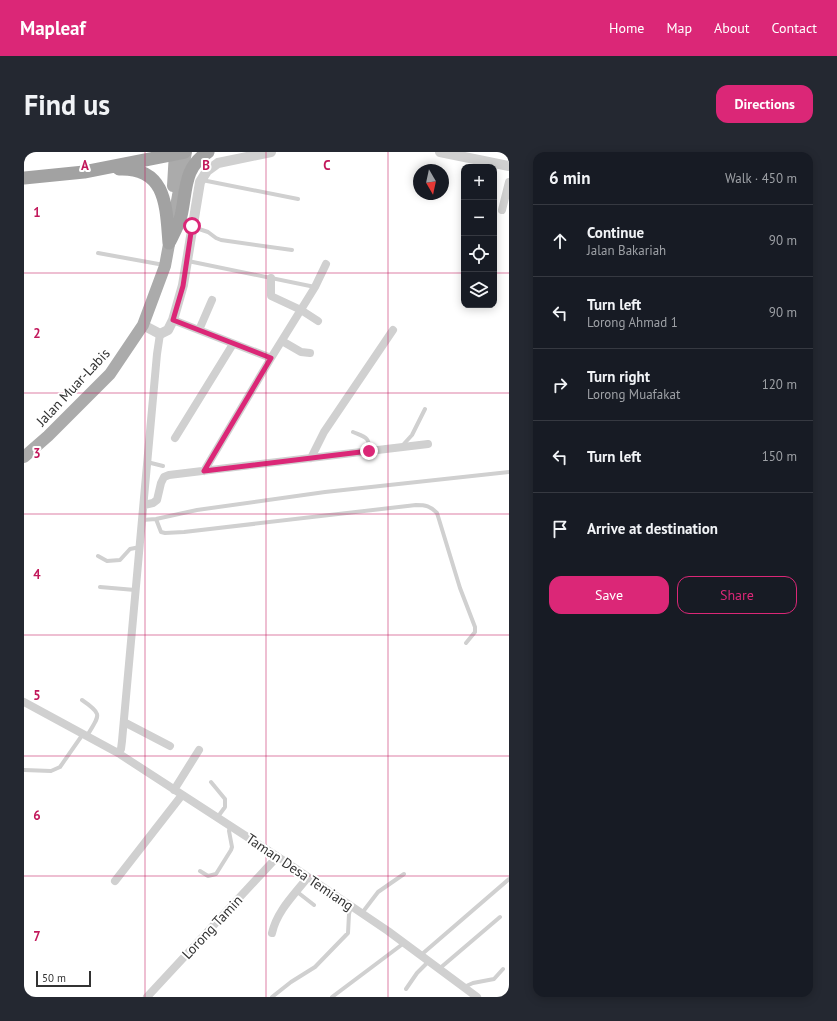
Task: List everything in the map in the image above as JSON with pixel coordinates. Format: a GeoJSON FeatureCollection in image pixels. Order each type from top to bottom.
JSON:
{"type":"FeatureCollection","features":[{"type":"Feature","properties":{"kind":"highway"},"geometry":{"type":"LineString","coordinates":[[84,172],[149,156],[180,152]]}},
{"type":"Feature","properties":{"kind":"highway"},"geometry":{"type":"LineString","coordinates":[[169,243],[181,217],[191,168],[199,158],[208,152]]}},
{"type":"Feature","properties":{"kind":"highway"},"geometry":{"type":"LineString","coordinates":[[24,178],[121,169],[134,170],[148,175],[162,192],[166,209],[169,243]]}},
{"type":"Feature","properties":{"kind":"main road","name":"Jalan Muar-Labis"},"geometry":{"type":"LineString","coordinates":[[24,457],[48,436],[110,374],[143,325],[165,266],[180,152]]}},
{"type":"Feature","properties":{"kind":"street"},"geometry":{"type":"LineString","coordinates":[[160,334],[168,330],[173,320],[183,286],[198,189],[201,180],[207,171],[218,164],[271,152]]}},
{"type":"Feature","properties":{"kind":"street"},"geometry":{"type":"LineString","coordinates":[[440,152],[509,166]]}},
{"type":"Feature","properties":{"kind":"street"},"geometry":{"type":"LineString","coordinates":[[502,210],[509,182]]}},
{"type":"Feature","properties":{"kind":"street"},"geometry":{"type":"LineString","coordinates":[[204,471],[315,287],[326,264]]}},
{"type":"Feature","properties":{"kind":"street"},"geometry":{"type":"LineString","coordinates":[[271,278],[270,296],[301,310],[318,321]]}},
{"type":"Feature","properties":{"kind":"street"},"geometry":{"type":"LineString","coordinates":[[199,330],[212,300]]}},
{"type":"Feature","properties":{"kind":"street"},"geometry":{"type":"LineString","coordinates":[[173,320],[271,358]]}},
{"type":"Feature","properties":{"kind":"street"},"geometry":{"type":"LineString","coordinates":[[143,325],[160,334]]}},
{"type":"Feature","properties":{"kind":"street"},"geometry":{"type":"LineString","coordinates":[[311,458],[324,432],[393,330]]}},
{"type":"Feature","properties":{"kind":"street"},"geometry":{"type":"LineString","coordinates":[[118,753],[121,749],[122,742],[160,334]]}},
{"type":"Feature","properties":{"kind":"street"},"geometry":{"type":"LineString","coordinates":[[282,341],[301,352],[310,353]]}},
{"type":"Feature","properties":{"kind":"street"},"geometry":{"type":"LineString","coordinates":[[175,438],[233,344]]}},
{"type":"Feature","properties":{"kind":"street"},"geometry":{"type":"LineString","coordinates":[[144,505],[153,503],[157,500],[161,483],[164,478],[169,475],[428,444]]}},
{"type":"Feature","properties":{"kind":"street","name":"Taman Desa Temiang"},"geometry":{"type":"LineString","coordinates":[[24,702],[118,753],[277,856],[362,913],[477,997]]}},
{"type":"Feature","properties":{"kind":"street"},"geometry":{"type":"LineString","coordinates":[[124,722],[170,746]]}},
{"type":"Feature","properties":{"kind":"street"},"geometry":{"type":"LineString","coordinates":[[174,790],[199,750]]}},
{"type":"Feature","properties":{"kind":"street"},"geometry":{"type":"LineString","coordinates":[[115,881],[182,795]]}},
{"type":"Feature","properties":{"kind":"street","name":"Lorong Tamin"},"geometry":{"type":"LineString","coordinates":[[147,997],[277,856]]}},
{"type":"Feature","properties":{"kind":"street"},"geometry":{"type":"LineString","coordinates":[[272,933],[279,914],[308,877]]}},
{"type":"Feature","properties":{"kind":"lane"},"geometry":{"type":"LineString","coordinates":[[201,180],[298,199]]}},
{"type":"Feature","properties":{"kind":"lane"},"geometry":{"type":"LineString","coordinates":[[192,226],[208,232],[221,240],[292,250]]}},
{"type":"Feature","properties":{"kind":"lane"},"geometry":{"type":"LineString","coordinates":[[98,253],[165,266]]}},
{"type":"Feature","properties":{"kind":"lane"},"geometry":{"type":"LineString","coordinates":[[187,261],[315,287]]}},
{"type":"Feature","properties":{"kind":"lane"},"geometry":{"type":"LineString","coordinates":[[401,447],[412,435],[425,409]]}},
{"type":"Feature","properties":{"kind":"lane"},"geometry":{"type":"LineString","coordinates":[[353,432],[368,439],[370,443],[369,451]]}},
{"type":"Feature","properties":{"kind":"lane"},"geometry":{"type":"LineString","coordinates":[[147,462],[163,466]]}},
{"type":"Feature","properties":{"kind":"lane"},"geometry":{"type":"LineString","coordinates":[[142,520],[156,519],[197,510],[325,492],[509,472]]}},
{"type":"Feature","properties":{"kind":"lane"},"geometry":{"type":"LineString","coordinates":[[156,519],[161,532],[165,533],[416,505],[426,505],[432,507],[437,513],[460,588],[475,627],[475,632],[466,643]]}},
{"type":"Feature","properties":{"kind":"lane"},"geometry":{"type":"LineString","coordinates":[[98,556],[107,561],[120,560],[130,549],[140,547]]}},
{"type":"Feature","properties":{"kind":"lane"},"geometry":{"type":"LineString","coordinates":[[100,588],[136,590]]}},
{"type":"Feature","properties":{"kind":"lane"},"geometry":{"type":"LineString","coordinates":[[24,770],[51,771],[60,767],[85,735],[98,714],[94,708],[82,700]]}},
{"type":"Feature","properties":{"kind":"lane"},"geometry":{"type":"LineString","coordinates":[[210,782],[225,799],[225,807],[217,818]]}},
{"type":"Feature","properties":{"kind":"lane"},"geometry":{"type":"LineString","coordinates":[[200,871],[208,876],[216,874],[230,853],[232,847],[229,831],[230,826]]}},
{"type":"Feature","properties":{"kind":"lane"},"geometry":{"type":"LineString","coordinates":[[362,913],[378,892],[404,874]]}},
{"type":"Feature","properties":{"kind":"lane"},"geometry":{"type":"LineString","coordinates":[[421,955],[509,879]]}},
{"type":"Feature","properties":{"kind":"lane"},"geometry":{"type":"LineString","coordinates":[[296,891],[314,905]]}},
{"type":"Feature","properties":{"kind":"lane"},"geometry":{"type":"LineString","coordinates":[[272,997],[291,982],[315,967],[348,933],[351,906]]}},
{"type":"Feature","properties":{"kind":"lane"},"geometry":{"type":"LineString","coordinates":[[439,969],[500,917]]}},
{"type":"Feature","properties":{"kind":"lane"},"geometry":{"type":"LineString","coordinates":[[332,997],[404,943]]}},
{"type":"Feature","properties":{"kind":"lane"},"geometry":{"type":"LineString","coordinates":[[406,989],[417,973],[429,961]]}},
{"type":"Feature","properties":{"kind":"lane"},"geometry":{"type":"LineString","coordinates":[[464,987],[473,983],[494,979],[503,969]]}},
{"type":"Feature","properties":{"kind":"route"},"geometry":{"type":"LineString","coordinates":[[192,226],[183,286],[173,320],[271,358],[204,471],[369,451]]}}]}
